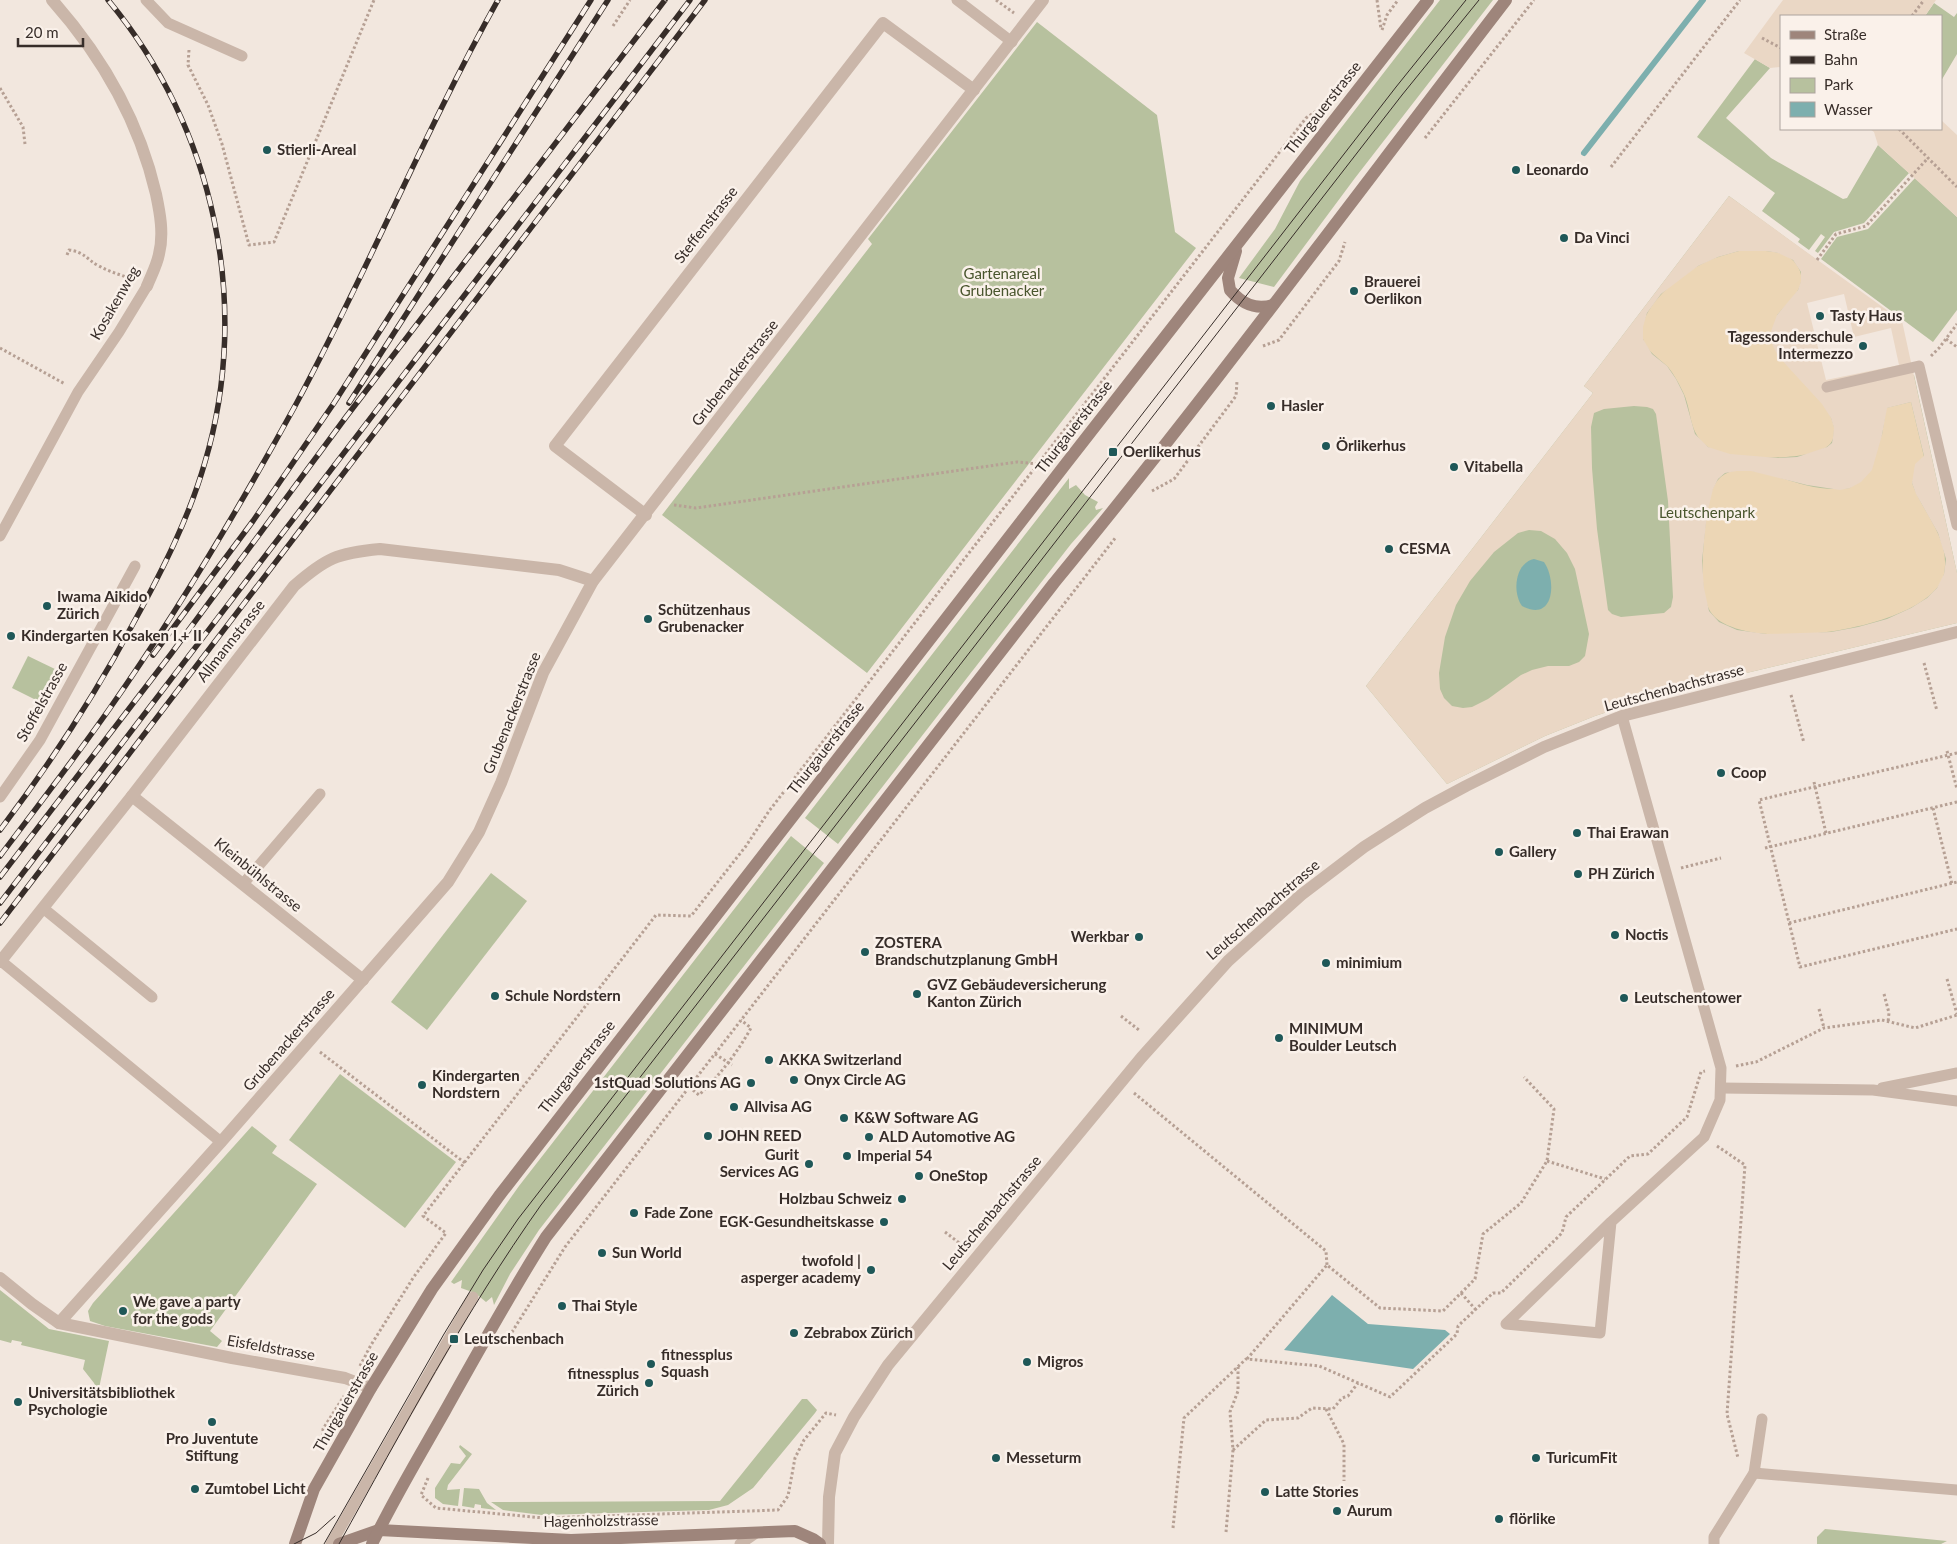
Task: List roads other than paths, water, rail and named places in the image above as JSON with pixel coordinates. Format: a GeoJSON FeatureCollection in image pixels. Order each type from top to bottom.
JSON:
{"type":"FeatureCollection","features":[{"type":"Feature","properties":{"kind":"main road","name":"Thurgauerstrasse"},"geometry":{"type":"LineString","coordinates":[[295,1544],[314,1489],[372,1388],[432,1289],[499,1196],[1076,449],[1428,0]]}},
{"type":"Feature","properties":{"kind":"main road"},"geometry":{"type":"LineString","coordinates":[[372,1544],[514,1290],[546,1237],[1054,583],[1121,501],[1506,0]]}},
{"type":"Feature","properties":{"kind":"main road"},"geometry":{"type":"LineString","coordinates":[[1238,244],[1228,278],[1230,290],[1249,305],[1258,308],[1273,305]]}},
{"type":"Feature","properties":{"kind":"main road"},"geometry":{"type":"LineString","coordinates":[[339,1544],[379,1530]]}},
{"type":"Feature","properties":{"kind":"main road","name":"Hagenholzstrasse"},"geometry":{"type":"LineString","coordinates":[[379,1530],[570,1540],[795,1531],[813,1538],[820,1544]]}},
{"type":"Feature","properties":{"kind":"street","name":"Kosakenweg"},"geometry":{"type":"LineString","coordinates":[[52,0],[99,62],[130,116],[150,170],[162,221],[160,254],[141,283]]}},
{"type":"Feature","properties":{"kind":"street","name":"Grubenackerstrasse"},"geometry":{"type":"LineString","coordinates":[[59,1323],[221,1142],[448,882],[479,832],[543,673],[593,582],[1043,0]]}},
{"type":"Feature","properties":{"kind":"street","name":"Steffenstrasse"},"geometry":{"type":"LineString","coordinates":[[646,515],[555,446],[561,438],[883,23],[974,90]]}},
{"type":"Feature","properties":{"kind":"street","name":"Allmannstrasse"},"geometry":{"type":"LineString","coordinates":[[0,962],[132,796],[294,586],[327,560],[352,551],[380,548],[559,570],[593,582]]}},
{"type":"Feature","properties":{"kind":"street","name":"Leutschenbachstrasse"},"geometry":{"type":"LineString","coordinates":[[828,1544],[829,1497],[835,1453],[854,1417],[888,1365],[1141,1058],[1228,960],[1301,895],[1364,847],[1425,808],[1544,747],[1622,716],[1957,632]]}},
{"type":"Feature","properties":{"kind":"street","name":"Kleinbühlstrasse"},"geometry":{"type":"LineString","coordinates":[[132,796],[363,980]]}},
{"type":"Feature","properties":{"kind":"street","name":"Eisfeldstrasse"},"geometry":{"type":"LineString","coordinates":[[0,1278],[59,1323],[353,1381],[372,1388]]}},
{"type":"Feature","properties":{"kind":"lane"},"geometry":{"type":"LineString","coordinates":[[146,0],[168,23],[242,56]]}},
{"type":"Feature","properties":{"kind":"lane"},"geometry":{"type":"LineString","coordinates":[[957,0],[1012,42]]}},
{"type":"Feature","properties":{"kind":"lane","name":"Kosakenweg"},"geometry":{"type":"LineString","coordinates":[[0,536],[78,392],[119,332],[141,283]]}},
{"type":"Feature","properties":{"kind":"lane"},"geometry":{"type":"LineString","coordinates":[[1827,387],[1919,366],[1957,525]]}},
{"type":"Feature","properties":{"kind":"lane","name":"Stoffelstrasse"},"geometry":{"type":"LineString","coordinates":[[0,797],[40,740],[134,566]]}},
{"type":"Feature","properties":{"kind":"lane"},"geometry":{"type":"LineString","coordinates":[[1611,1222],[1600,1333],[1506,1324],[1611,1222],[1704,1137],[1720,1100],[1721,1068],[1622,716]]}},
{"type":"Feature","properties":{"kind":"lane"},"geometry":{"type":"LineString","coordinates":[[243,884],[320,794]]}},
{"type":"Feature","properties":{"kind":"lane"},"geometry":{"type":"LineString","coordinates":[[44,908],[152,997]]}},
{"type":"Feature","properties":{"kind":"lane"},"geometry":{"type":"LineString","coordinates":[[0,962],[221,1142]]}},
{"type":"Feature","properties":{"kind":"lane"},"geometry":{"type":"LineString","coordinates":[[1873,1090],[1957,1073]]}},
{"type":"Feature","properties":{"kind":"lane"},"geometry":{"type":"LineString","coordinates":[[1721,1088],[1873,1090],[1957,1101]]}},
{"type":"Feature","properties":{"kind":"lane"},"geometry":{"type":"LineString","coordinates":[[330,1544],[473,1297]]}},
{"type":"Feature","properties":{"kind":"lane"},"geometry":{"type":"LineString","coordinates":[[1714,1544],[1714,1537],[1754,1473],[1762,1419]]}},
{"type":"Feature","properties":{"kind":"lane"},"geometry":{"type":"LineString","coordinates":[[1754,1473],[1957,1490]]}},
{"type":"Feature","properties":{"kind":"lane"},"geometry":{"type":"LineString","coordinates":[[740,1544],[756,1533]]}},
{"type":"Feature","properties":{"kind":"water"},"geometry":{"type":"Polygon","coordinates":[[[1534,559],[1544,562],[1551,579],[1551,589],[1550,598],[1546,605],[1541,609],[1533,610],[1522,606],[1516,586],[1519,572],[1523,566],[1534,559]]]}},
{"type":"Feature","properties":{"kind":"water"},"geometry":{"type":"Polygon","coordinates":[[[1332,1295],[1368,1324],[1445,1330],[1450,1334],[1413,1369],[1284,1350],[1332,1295]]]}},
{"type":"Feature","properties":{"kind":"waterway"},"geometry":{"type":"LineString","coordinates":[[1584,153],[1703,0]]}},
{"type":"Feature","properties":{"kind":"tram line"},"geometry":{"type":"LineString","coordinates":[[324,1544],[444,1334],[483,1270],[518,1219],[1396,87],[1466,0]]}},
{"type":"Feature","properties":{"kind":"tram line"},"geometry":{"type":"LineString","coordinates":[[339,1544],[411,1414],[486,1287],[541,1205],[1402,95],[1479,0]]}},
{"type":"Feature","properties":{"kind":"tram line"},"geometry":{"type":"LineString","coordinates":[[294,1544],[316,1533],[335,1516]]}},
{"type":"Feature","properties":{"kind":"railway"},"geometry":{"type":"LineString","coordinates":[[0,830],[37,780],[88,702],[155,583],[183,524],[199,483],[219,402],[225,341],[223,279],[214,219],[198,160],[174,103],[145,50],[108,0]]}},
{"type":"Feature","properties":{"kind":"railway"},"geometry":{"type":"LineString","coordinates":[[0,856],[83,745],[135,671],[207,560],[252,483],[295,406],[347,305],[445,100],[498,0]]}},
{"type":"Feature","properties":{"kind":"railway"},"geometry":{"type":"LineString","coordinates":[[153,655],[253,521],[334,403],[591,0]]}},
{"type":"Feature","properties":{"kind":"railway"},"geometry":{"type":"LineString","coordinates":[[349,403],[608,0]]}},
{"type":"Feature","properties":{"kind":"railway"},"geometry":{"type":"LineString","coordinates":[[0,877],[171,654],[346,417],[665,0]]}},
{"type":"Feature","properties":{"kind":"railway"},"geometry":{"type":"LineString","coordinates":[[0,903],[690,0]]}},
{"type":"Feature","properties":{"kind":"railway"},"geometry":{"type":"LineString","coordinates":[[0,923],[705,0]]}},
{"type":"Feature","properties":{"kind":"place","name":"Stierli-Areal"},"geometry":{"type":"Point","coordinates":[267,150]}},
{"type":"Feature","properties":{"kind":"place","name":"Leonardo"},"geometry":{"type":"Point","coordinates":[1516,170]}},
{"type":"Feature","properties":{"kind":"place","name":"Da Vinci"},"geometry":{"type":"Point","coordinates":[1564,238]}},
{"type":"Feature","properties":{"kind":"place","name":"Brauerei Oerlikon"},"geometry":{"type":"Point","coordinates":[1354,291]}},
{"type":"Feature","properties":{"kind":"place","name":"Tasty Haus"},"geometry":{"type":"Point","coordinates":[1820,316]}},
{"type":"Feature","properties":{"kind":"place","name":"Tagessonderschule Intermezzo"},"geometry":{"type":"Point","coordinates":[1863,346]}},
{"type":"Feature","properties":{"kind":"place","name":"Hasler"},"geometry":{"type":"Point","coordinates":[1271,406]}},
{"type":"Feature","properties":{"kind":"place","name":"Örlikerhus"},"geometry":{"type":"Point","coordinates":[1326,446]}},
{"type":"Feature","properties":{"kind":"place","name":"Oerlikerhus"},"geometry":{"type":"Point","coordinates":[1113,452]}},
{"type":"Feature","properties":{"kind":"place","name":"Vitabella"},"geometry":{"type":"Point","coordinates":[1454,467]}},
{"type":"Feature","properties":{"kind":"place","name":"CESMA"},"geometry":{"type":"Point","coordinates":[1389,549]}},
{"type":"Feature","properties":{"kind":"place","name":"Iwama Aikido Zürich"},"geometry":{"type":"Point","coordinates":[47,606]}},
{"type":"Feature","properties":{"kind":"place","name":"Schützenhaus Grubenacker"},"geometry":{"type":"Point","coordinates":[648,619]}},
{"type":"Feature","properties":{"kind":"place","name":"Kindergarten Kosaken I + II"},"geometry":{"type":"Point","coordinates":[11,636]}},
{"type":"Feature","properties":{"kind":"place","name":"Coop"},"geometry":{"type":"Point","coordinates":[1721,773]}},
{"type":"Feature","properties":{"kind":"place","name":"Thai Erawan"},"geometry":{"type":"Point","coordinates":[1577,833]}},
{"type":"Feature","properties":{"kind":"place","name":"Gallery"},"geometry":{"type":"Point","coordinates":[1499,852]}},
{"type":"Feature","properties":{"kind":"place","name":"PH Zürich"},"geometry":{"type":"Point","coordinates":[1578,874]}},
{"type":"Feature","properties":{"kind":"place","name":"Noctis"},"geometry":{"type":"Point","coordinates":[1615,935]}},
{"type":"Feature","properties":{"kind":"place","name":"Werkbar"},"geometry":{"type":"Point","coordinates":[1139,937]}},
{"type":"Feature","properties":{"kind":"place","name":"ZOSTERA Brandschutzplanung GmbH"},"geometry":{"type":"Point","coordinates":[865,952]}},
{"type":"Feature","properties":{"kind":"place","name":"minimium"},"geometry":{"type":"Point","coordinates":[1326,963]}},
{"type":"Feature","properties":{"kind":"place","name":"GVZ Gebäudeversicherung Kanton Zürich"},"geometry":{"type":"Point","coordinates":[917,994]}},
{"type":"Feature","properties":{"kind":"place","name":"Schule Nordstern"},"geometry":{"type":"Point","coordinates":[495,996]}},
{"type":"Feature","properties":{"kind":"place","name":"Leutschentower"},"geometry":{"type":"Point","coordinates":[1624,998]}},
{"type":"Feature","properties":{"kind":"place","name":"MINIMUM Boulder Leutsch"},"geometry":{"type":"Point","coordinates":[1279,1038]}},
{"type":"Feature","properties":{"kind":"place","name":"AKKA Switzerland"},"geometry":{"type":"Point","coordinates":[769,1060]}},
{"type":"Feature","properties":{"kind":"place","name":"Onyx Circle AG"},"geometry":{"type":"Point","coordinates":[794,1080]}},
{"type":"Feature","properties":{"kind":"place","name":"1stQuad Solutions AG"},"geometry":{"type":"Point","coordinates":[751,1083]}},
{"type":"Feature","properties":{"kind":"place","name":"Kindergarten Nordstern"},"geometry":{"type":"Point","coordinates":[422,1085]}},
{"type":"Feature","properties":{"kind":"place","name":"Allvisa AG"},"geometry":{"type":"Point","coordinates":[734,1107]}},
{"type":"Feature","properties":{"kind":"place","name":"K&W Software AG"},"geometry":{"type":"Point","coordinates":[844,1118]}},
{"type":"Feature","properties":{"kind":"place","name":"JOHN REED"},"geometry":{"type":"Point","coordinates":[708,1136]}},
{"type":"Feature","properties":{"kind":"place","name":"ALD Automotive AG"},"geometry":{"type":"Point","coordinates":[869,1137]}},
{"type":"Feature","properties":{"kind":"place","name":"Imperial 54"},"geometry":{"type":"Point","coordinates":[847,1156]}},
{"type":"Feature","properties":{"kind":"place","name":"Gurit Services AG"},"geometry":{"type":"Point","coordinates":[809,1164]}},
{"type":"Feature","properties":{"kind":"place","name":"OneStop"},"geometry":{"type":"Point","coordinates":[919,1176]}},
{"type":"Feature","properties":{"kind":"place","name":"Holzbau Schweiz"},"geometry":{"type":"Point","coordinates":[902,1199]}},
{"type":"Feature","properties":{"kind":"place","name":"Fade Zone"},"geometry":{"type":"Point","coordinates":[634,1213]}},
{"type":"Feature","properties":{"kind":"place","name":"EGK-Gesundheitskasse"},"geometry":{"type":"Point","coordinates":[884,1222]}},
{"type":"Feature","properties":{"kind":"place","name":"Sun World"},"geometry":{"type":"Point","coordinates":[602,1253]}},
{"type":"Feature","properties":{"kind":"place","name":"twofold | asperger academy"},"geometry":{"type":"Point","coordinates":[871,1270]}},
{"type":"Feature","properties":{"kind":"place","name":"Thai Style"},"geometry":{"type":"Point","coordinates":[562,1306]}},
{"type":"Feature","properties":{"kind":"place","name":"We gave a party for the gods"},"geometry":{"type":"Point","coordinates":[123,1311]}},
{"type":"Feature","properties":{"kind":"place","name":"Zebrabox Zürich"},"geometry":{"type":"Point","coordinates":[794,1333]}},
{"type":"Feature","properties":{"kind":"place","name":"Leutschenbach"},"geometry":{"type":"Point","coordinates":[454,1339]}},
{"type":"Feature","properties":{"kind":"place","name":"Migros"},"geometry":{"type":"Point","coordinates":[1027,1362]}},
{"type":"Feature","properties":{"kind":"place","name":"fitnessplus Squash"},"geometry":{"type":"Point","coordinates":[651,1364]}},
{"type":"Feature","properties":{"kind":"place","name":"fitnessplus Zürich"},"geometry":{"type":"Point","coordinates":[649,1383]}},
{"type":"Feature","properties":{"kind":"place","name":"Universitätsbibliothek Psychologie"},"geometry":{"type":"Point","coordinates":[18,1402]}},
{"type":"Feature","properties":{"kind":"place","name":"Pro Juventute Stiftung"},"geometry":{"type":"Point","coordinates":[212,1422]}},
{"type":"Feature","properties":{"kind":"place","name":"Messeturm"},"geometry":{"type":"Point","coordinates":[996,1458]}},
{"type":"Feature","properties":{"kind":"place","name":"TuricumFit"},"geometry":{"type":"Point","coordinates":[1536,1458]}},
{"type":"Feature","properties":{"kind":"place","name":"Zumtobel Licht"},"geometry":{"type":"Point","coordinates":[195,1489]}},
{"type":"Feature","properties":{"kind":"place","name":"Latte Stories"},"geometry":{"type":"Point","coordinates":[1265,1492]}},
{"type":"Feature","properties":{"kind":"place","name":"Aurum"},"geometry":{"type":"Point","coordinates":[1337,1511]}},
{"type":"Feature","properties":{"kind":"place","name":"flörlike"},"geometry":{"type":"Point","coordinates":[1499,1519]}},
{"type":"Feature","properties":{"kind":"park label","name":"Gartenareal Grubenacker"},"geometry":{"type":"Point","coordinates":[1002,282]}},
{"type":"Feature","properties":{"kind":"park label","name":"Leutschenpark"},"geometry":{"type":"Point","coordinates":[1707,513]}}]}
